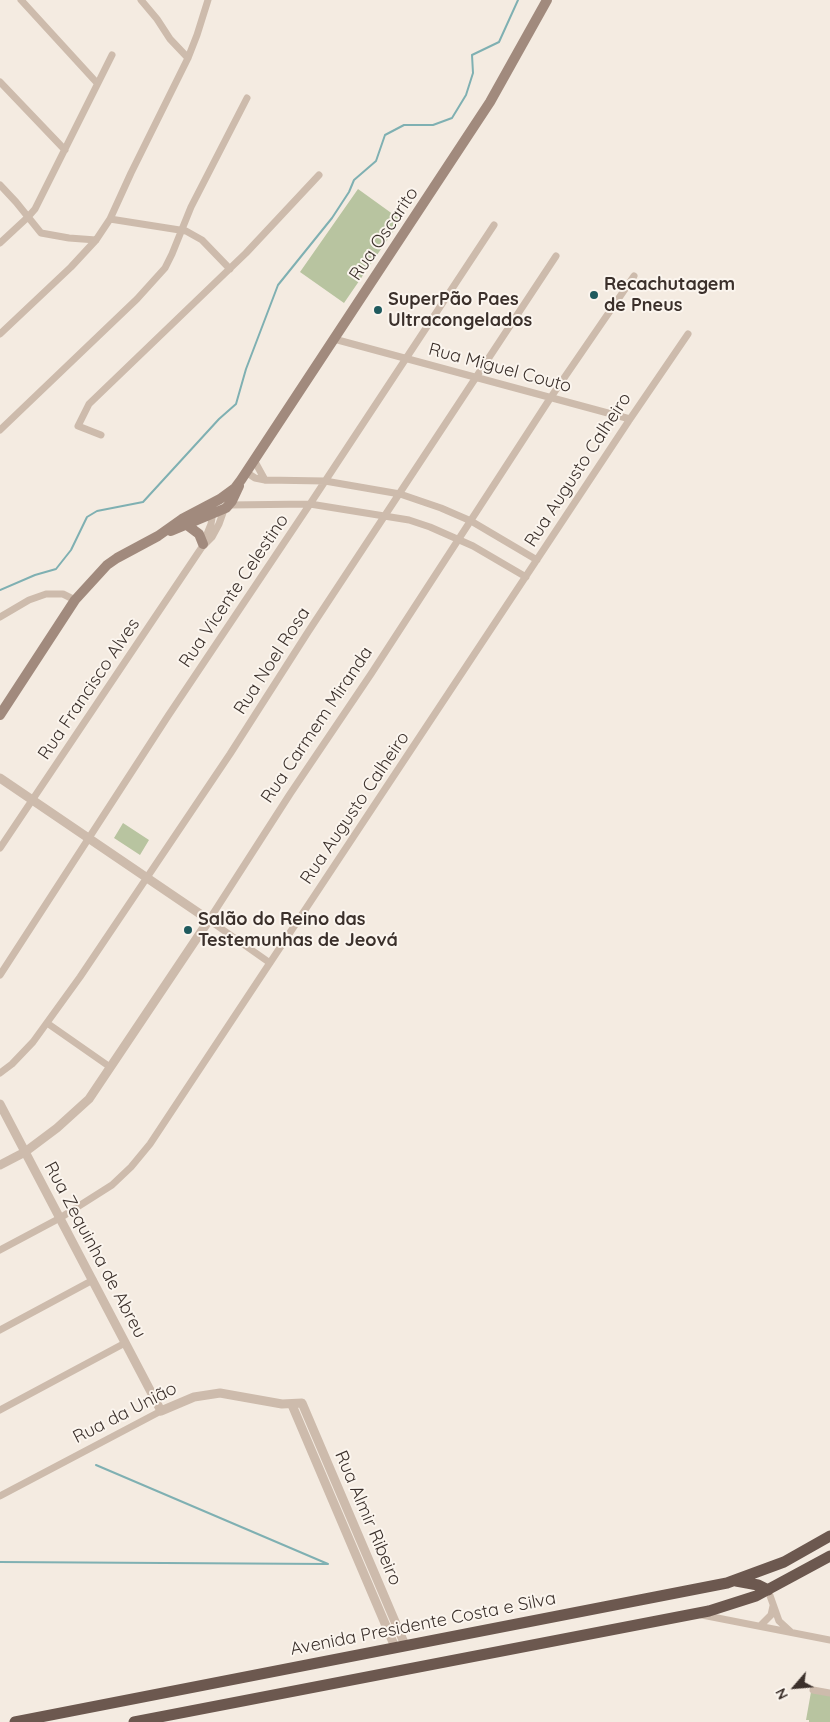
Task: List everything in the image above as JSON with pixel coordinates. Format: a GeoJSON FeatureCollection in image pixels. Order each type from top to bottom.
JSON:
{"type":"FeatureCollection","features":[{"type":"Feature","properties":{"kind":"highway","name":"Avenida Presidente Costa e Silva"},"geometry":{"type":"LineString","coordinates":[[15,1722],[736,1581],[784,1562],[830,1537]]}},
{"type":"Feature","properties":{"kind":"highway"},"geometry":{"type":"LineString","coordinates":[[134,1722],[696,1614],[733,1605],[768,1590],[827,1560]]}},
{"type":"Feature","properties":{"kind":"highway"},"geometry":{"type":"LineString","coordinates":[[736,1581],[758,1585],[768,1590]]}},
{"type":"Feature","properties":{"kind":"main road","name":"Rua Oscarito"},"geometry":{"type":"LineString","coordinates":[[226,503],[236,495],[243,476],[490,102],[547,0]]}},
{"type":"Feature","properties":{"kind":"main road"},"geometry":{"type":"LineString","coordinates":[[0,715],[75,600],[107,565],[158,536],[182,519],[213,503],[226,503]]}},
{"type":"Feature","properties":{"kind":"main road"},"geometry":{"type":"LineString","coordinates":[[158,536],[213,514],[226,503]]}},
{"type":"Feature","properties":{"kind":"main road"},"geometry":{"type":"LineString","coordinates":[[187,525],[199,534],[202,545]]}},
{"type":"Feature","properties":{"kind":"street"},"geometry":{"type":"LineString","coordinates":[[21,0],[97,83]]}},
{"type":"Feature","properties":{"kind":"street"},"geometry":{"type":"LineString","coordinates":[[141,0],[157,18],[170,39],[188,58]]}},
{"type":"Feature","properties":{"kind":"street"},"geometry":{"type":"LineString","coordinates":[[0,334],[71,267],[96,240],[110,219],[188,58],[208,0]]}},
{"type":"Feature","properties":{"kind":"street"},"geometry":{"type":"LineString","coordinates":[[0,242],[35,209],[112,55]]}},
{"type":"Feature","properties":{"kind":"street"},"geometry":{"type":"LineString","coordinates":[[0,82],[65,150]]}},
{"type":"Feature","properties":{"kind":"street"},"geometry":{"type":"LineString","coordinates":[[0,430],[158,277],[172,254],[181,229],[247,98]]}},
{"type":"Feature","properties":{"kind":"street"},"geometry":{"type":"LineString","coordinates":[[101,435],[78,426],[84,412],[95,398],[246,253],[319,175]]}},
{"type":"Feature","properties":{"kind":"street"},"geometry":{"type":"LineString","coordinates":[[0,185],[37,230],[46,235],[96,240]]}},
{"type":"Feature","properties":{"kind":"street"},"geometry":{"type":"LineString","coordinates":[[110,219],[181,229],[202,240],[230,268]]}},
{"type":"Feature","properties":{"kind":"street","name":"Rua Vicente Celestino"},"geometry":{"type":"LineString","coordinates":[[0,974],[494,225]]}},
{"type":"Feature","properties":{"kind":"street","name":"Rua Noel Rosa"},"geometry":{"type":"LineString","coordinates":[[0,1073],[22,1055],[47,1023],[230,754],[308,632],[556,256]]}},
{"type":"Feature","properties":{"kind":"street","name":"Rua Carmem Miranda"},"geometry":{"type":"LineString","coordinates":[[0,1165],[25,1152],[57,1128],[89,1099],[210,920],[290,794],[459,540],[551,397],[634,276]]}},
{"type":"Feature","properties":{"kind":"street","name":"Rua Augusto Calheiro"},"geometry":{"type":"LineString","coordinates":[[0,1250],[60,1218],[112,1186],[150,1144],[688,334]]}},
{"type":"Feature","properties":{"kind":"street","name":"Rua Miguel Couto"},"geometry":{"type":"LineString","coordinates":[[334,339],[630,419]]}},
{"type":"Feature","properties":{"kind":"street"},"geometry":{"type":"LineString","coordinates":[[254,460],[265,480]]}},
{"type":"Feature","properties":{"kind":"street"},"geometry":{"type":"LineString","coordinates":[[243,476],[265,480],[325,481],[400,494],[471,521],[537,560]]}},
{"type":"Feature","properties":{"kind":"street","name":"Rua Francisco Alves"},"geometry":{"type":"LineString","coordinates":[[0,848],[202,545],[213,514],[213,503]]}},
{"type":"Feature","properties":{"kind":"street"},"geometry":{"type":"LineString","coordinates":[[226,503],[310,504],[409,520],[473,546],[526,577]]}},
{"type":"Feature","properties":{"kind":"street","name":"Rua Francisco Alves"},"geometry":{"type":"LineString","coordinates":[[202,545],[212,537],[226,503]]}},
{"type":"Feature","properties":{"kind":"street"},"geometry":{"type":"LineString","coordinates":[[0,617],[40,595],[64,594],[75,600]]}},
{"type":"Feature","properties":{"kind":"street"},"geometry":{"type":"LineString","coordinates":[[0,778],[89,837],[270,963]]}},
{"type":"Feature","properties":{"kind":"street"},"geometry":{"type":"LineString","coordinates":[[47,1023],[110,1067]]}},
{"type":"Feature","properties":{"kind":"street","name":"Rua Zequinha de Abreu"},"geometry":{"type":"LineString","coordinates":[[0,1104],[161,1411]]}},
{"type":"Feature","properties":{"kind":"street"},"geometry":{"type":"LineString","coordinates":[[0,1330],[93,1280]]}},
{"type":"Feature","properties":{"kind":"street"},"geometry":{"type":"LineString","coordinates":[[0,1410],[125,1343]]}},
{"type":"Feature","properties":{"kind":"street","name":"Rua da União"},"geometry":{"type":"LineString","coordinates":[[0,1496],[161,1411],[194,1397],[220,1393],[292,1405],[302,1403]]}},
{"type":"Feature","properties":{"kind":"street","name":"Rua Almir Ribeiro"},"geometry":{"type":"LineString","coordinates":[[302,1403],[400,1646]]}},
{"type":"Feature","properties":{"kind":"street","name":"Rua Almir Ribeiro"},"geometry":{"type":"LineString","coordinates":[[292,1405],[400,1646]]}},
{"type":"Feature","properties":{"kind":"street"},"geometry":{"type":"LineString","coordinates":[[768,1590],[779,1621],[791,1632]]}},
{"type":"Feature","properties":{"kind":"street"},"geometry":{"type":"LineString","coordinates":[[760,1626],[770,1615],[773,1604]]}},
{"type":"Feature","properties":{"kind":"street"},"geometry":{"type":"LineString","coordinates":[[696,1614],[830,1640]]}},
{"type":"Feature","properties":{"kind":"street"},"geometry":{"type":"LineString","coordinates":[[813,1690],[830,1693]]}},
{"type":"Feature","properties":{"kind":"green space"},"geometry":{"type":"Polygon","coordinates":[[[358,189],[401,220],[344,303],[300,272],[358,189]]]}},
{"type":"Feature","properties":{"kind":"green space"},"geometry":{"type":"Polygon","coordinates":[[[123,823],[149,840],[140,855],[114,838],[123,823]]]}},
{"type":"Feature","properties":{"kind":"green space"},"geometry":{"type":"Polygon","coordinates":[[[811,1692],[830,1696],[830,1722],[809,1722],[809,1720],[806,1720],[811,1692]]]}},
{"type":"Feature","properties":{"kind":"waterway"},"geometry":{"type":"LineString","coordinates":[[0,590],[35,575],[56,569],[71,550],[87,517],[97,511],[143,502],[219,419],[236,404],[246,369],[278,285],[332,218],[349,192],[354,180],[376,161],[385,135],[404,125],[433,125],[452,118],[466,95],[473,73],[472,55],[499,42],[518,0]]}},
{"type":"Feature","properties":{"kind":"waterway"},"geometry":{"type":"LineString","coordinates":[[0,1562],[328,1564],[96,1465]]}},
{"type":"Feature","properties":{"kind":"place","name":"Recachutagem de Pneus"},"geometry":{"type":"Point","coordinates":[594,295]}},
{"type":"Feature","properties":{"kind":"place","name":"SuperPão Paes Ultracongelados"},"geometry":{"type":"Point","coordinates":[378,310]}},
{"type":"Feature","properties":{"kind":"place","name":"Salão do Reino das Testemunhas de Jeová"},"geometry":{"type":"Point","coordinates":[188,930]}}]}
